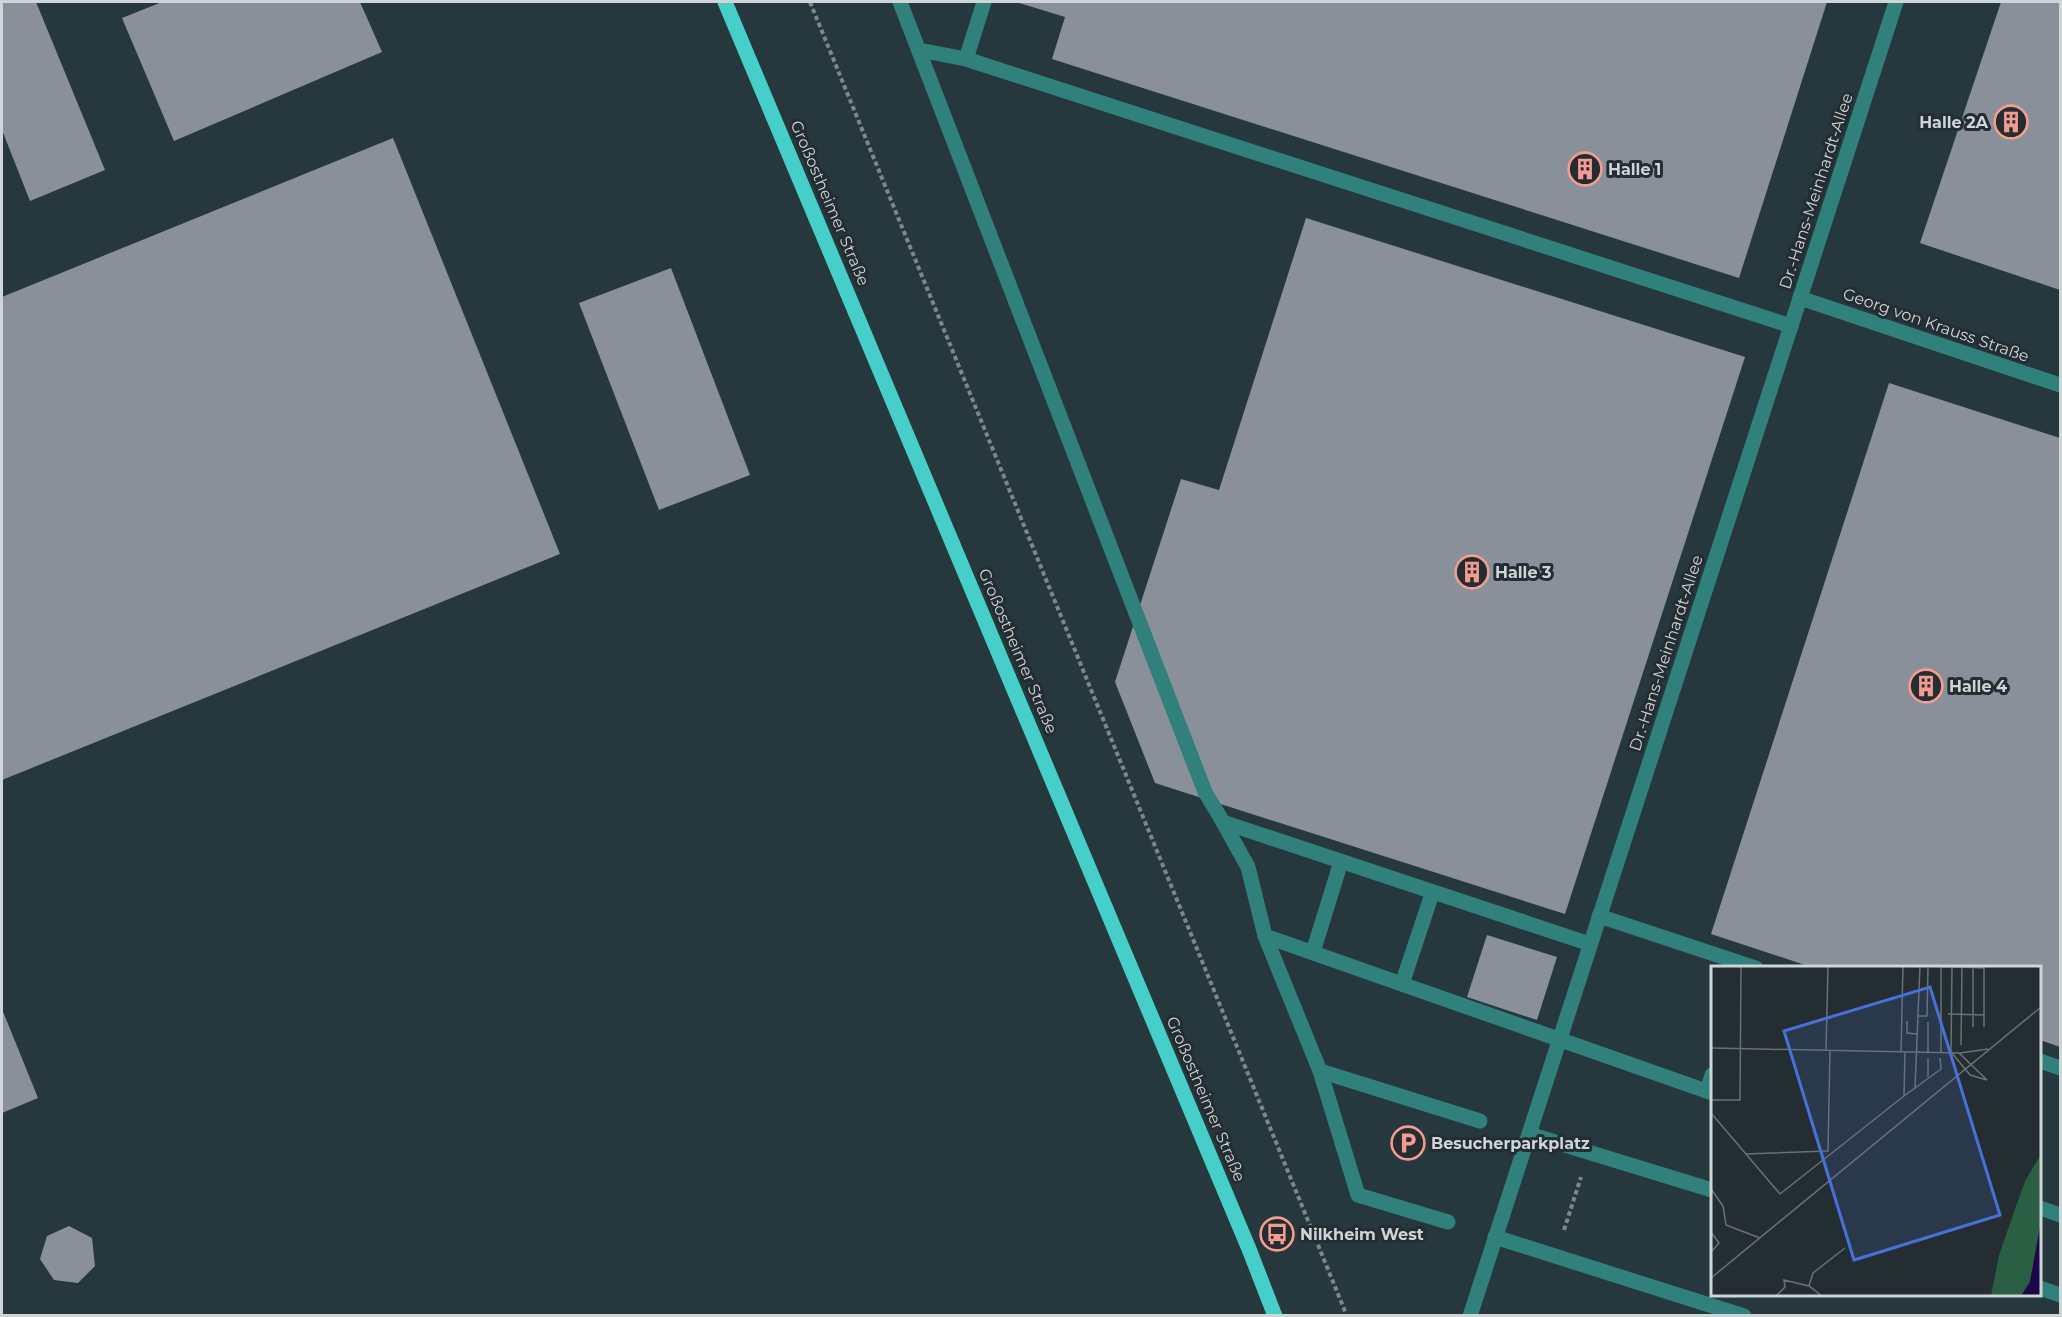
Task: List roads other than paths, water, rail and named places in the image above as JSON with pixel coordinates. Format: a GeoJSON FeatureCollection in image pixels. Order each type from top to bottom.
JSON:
{"type":"FeatureCollection","features":[{"type":"Feature","properties":{"kind":"main road","name":"Großostheimer Straße"},"geometry":{"type":"LineString","coordinates":[[725,2],[1231,1205],[1275,1316]]}},
{"type":"Feature","properties":{"kind":"lane"},"geometry":{"type":"LineString","coordinates":[[900,2],[1205,792],[1248,867],[1265,936],[1320,1071],[1358,1195],[1448,1222]]}},
{"type":"Feature","properties":{"kind":"lane"},"geometry":{"type":"LineString","coordinates":[[966,59],[984,2]]}},
{"type":"Feature","properties":{"kind":"lane","name":"Dr.-Hans-Meinhardt-Allee"},"geometry":{"type":"LineString","coordinates":[[1470,1316],[1896,2]]}},
{"type":"Feature","properties":{"kind":"lane"},"geometry":{"type":"LineString","coordinates":[[919,50],[966,59],[1791,326]]}},
{"type":"Feature","properties":{"kind":"lane","name":"Georg von Krauss Straße"},"geometry":{"type":"LineString","coordinates":[[1800,298],[2061,385]]}},
{"type":"Feature","properties":{"kind":"lane"},"geometry":{"type":"LineString","coordinates":[[1224,822],[1590,944]]}},
{"type":"Feature","properties":{"kind":"lane"},"geometry":{"type":"LineString","coordinates":[[1313,952],[1340,865]]}},
{"type":"Feature","properties":{"kind":"lane"},"geometry":{"type":"LineString","coordinates":[[1402,984],[1431,897]]}},
{"type":"Feature","properties":{"kind":"lane"},"geometry":{"type":"LineString","coordinates":[[1599,916],[1750,966]]}},
{"type":"Feature","properties":{"kind":"lane"},"geometry":{"type":"LineString","coordinates":[[1265,936],[1710,1092]]}},
{"type":"Feature","properties":{"kind":"lane"},"geometry":{"type":"LineString","coordinates":[[2041,1061],[2061,1068]]}},
{"type":"Feature","properties":{"kind":"lane"},"geometry":{"type":"LineString","coordinates":[[1320,1071],[1480,1121]]}},
{"type":"Feature","properties":{"kind":"lane"},"geometry":{"type":"LineString","coordinates":[[1529,1134],[1711,1189]]}},
{"type":"Feature","properties":{"kind":"lane"},"geometry":{"type":"LineString","coordinates":[[2041,1208],[2061,1215]]}},
{"type":"Feature","properties":{"kind":"lane"},"geometry":{"type":"LineString","coordinates":[[1496,1238],[1744,1316]]}},
{"type":"Feature","properties":{"kind":"lane"},"geometry":{"type":"LineString","coordinates":[[2041,1288],[2061,1295]]}},
{"type":"Feature","properties":{"kind":"place","name":"Halle 2A"},"geometry":{"type":"Point","coordinates":[2011,122]}},
{"type":"Feature","properties":{"kind":"place","name":"Halle 1"},"geometry":{"type":"Point","coordinates":[1585,169]}},
{"type":"Feature","properties":{"kind":"place","name":"Halle 3"},"geometry":{"type":"Point","coordinates":[1472,572]}},
{"type":"Feature","properties":{"kind":"place","name":"Halle 4"},"geometry":{"type":"Point","coordinates":[1926,686]}},
{"type":"Feature","properties":{"kind":"place","name":"Besucherparkplatz"},"geometry":{"type":"Point","coordinates":[1408,1143]}},
{"type":"Feature","properties":{"kind":"place","name":"Nilkheim West"},"geometry":{"type":"Point","coordinates":[1277,1234]}}]}
